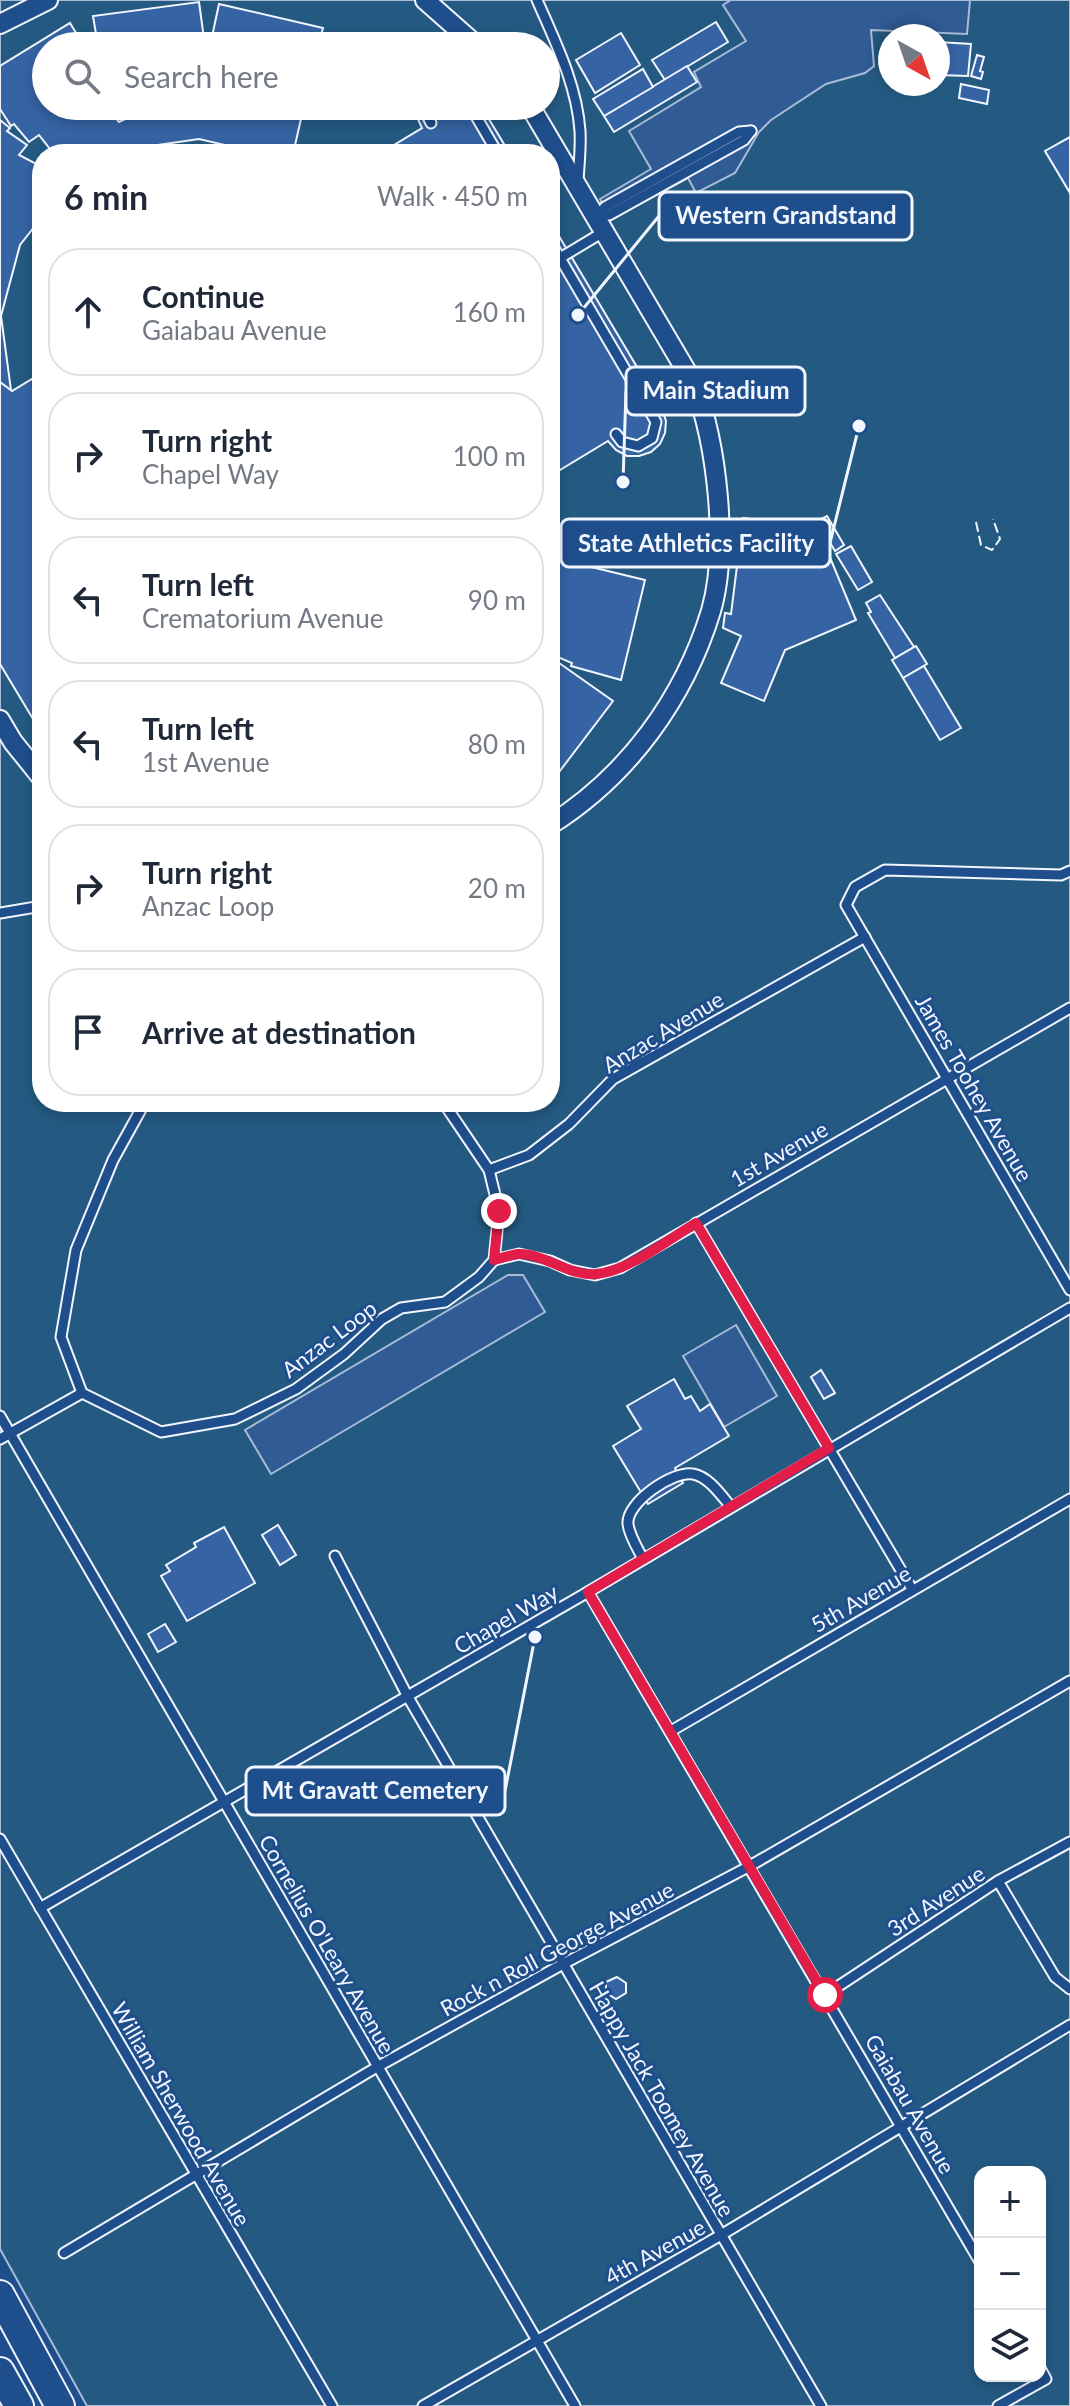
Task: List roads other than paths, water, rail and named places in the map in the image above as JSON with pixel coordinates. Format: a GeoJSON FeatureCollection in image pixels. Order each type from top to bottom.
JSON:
{"type":"FeatureCollection","features":[{"type":"Feature","properties":{"kind":"main road"},"geometry":{"type":"LineString","coordinates":[[0,2295],[60,2406]]}},
{"type":"Feature","properties":{"kind":"main road"},"geometry":{"type":"LineString","coordinates":[[0,2372],[19,2406]]}},
{"type":"Feature","properties":{"kind":"street"},"geometry":{"type":"LineString","coordinates":[[0,24],[48,0]]}},
{"type":"Feature","properties":{"kind":"street"},"geometry":{"type":"LineString","coordinates":[[425,0],[461,32]]}},
{"type":"Feature","properties":{"kind":"street"},"geometry":{"type":"LineString","coordinates":[[539,120],[553,144]]}},
{"type":"Feature","properties":{"kind":"street"},"geometry":{"type":"LineString","coordinates":[[560,155],[694,384],[703,408],[717,490],[718,558],[712,608],[675,697],[610,779],[560,818]]}},
{"type":"Feature","properties":{"kind":"street"},"geometry":{"type":"LineString","coordinates":[[0,720],[32,766]]}},
{"type":"Feature","properties":{"kind":"lane"},"geometry":{"type":"LineString","coordinates":[[537,0],[551,32]]}},
{"type":"Feature","properties":{"kind":"lane"},"geometry":{"type":"LineString","coordinates":[[560,52],[580,129],[578,185]]}},
{"type":"Feature","properties":{"kind":"lane"},"geometry":{"type":"LineString","coordinates":[[478,120],[492,144]]}},
{"type":"Feature","properties":{"kind":"lane"},"geometry":{"type":"LineString","coordinates":[[601,224],[605,207],[739,132],[751,131],[744,140],[609,215],[601,224],[560,258],[656,422],[652,438],[638,446],[622,442],[616,434]]}},
{"type":"Feature","properties":{"kind":"lane","name":"James Toohey Avenue"},"geometry":{"type":"LineString","coordinates":[[1070,871],[1061,875],[885,870],[855,887],[846,905],[1070,1290]]}},
{"type":"Feature","properties":{"kind":"lane"},"geometry":{"type":"LineString","coordinates":[[0,913],[32,908]]}},
{"type":"Feature","properties":{"kind":"lane","name":"Anzac Avenue"},"geometry":{"type":"LineString","coordinates":[[489,1170],[529,1155],[569,1124],[613,1079],[865,937]]}},
{"type":"Feature","properties":{"kind":"lane","name":"1st Avenue"},"geometry":{"type":"LineString","coordinates":[[494,1260],[519,1254],[595,1275],[620,1268],[1070,1008]]}},
{"type":"Feature","properties":{"kind":"lane"},"geometry":{"type":"LineString","coordinates":[[5,1436],[82,1393],[61,1337],[76,1250],[113,1160],[139,1112]]}},
{"type":"Feature","properties":{"kind":"lane"},"geometry":{"type":"LineString","coordinates":[[450,1112],[489,1170],[499,1211],[494,1260]]}},
{"type":"Feature","properties":{"kind":"lane"},"geometry":{"type":"LineString","coordinates":[[696,1223],[912,1589]]}},
{"type":"Feature","properties":{"kind":"lane","name":"Anzac Loop"},"geometry":{"type":"LineString","coordinates":[[82,1393],[161,1432],[235,1419],[296,1389],[344,1354],[382,1319],[401,1308],[445,1302],[479,1277],[494,1260]]}},
{"type":"Feature","properties":{"kind":"lane","name":"Chapel Way"},"geometry":{"type":"LineString","coordinates":[[40,1908],[408,1697],[1070,1308]]}},
{"type":"Feature","properties":{"kind":"lane","name":"Cornelius O'Leary Avenue"},"geometry":{"type":"LineString","coordinates":[[0,1416],[5,1436],[225,1803],[575,2406]]}},
{"type":"Feature","properties":{"kind":"lane"},"geometry":{"type":"LineString","coordinates":[[643,1559],[628,1524],[630,1510],[638,1498],[683,1473],[695,1474],[706,1479],[731,1507]]}},
{"type":"Feature","properties":{"kind":"lane","name":"5th Avenue"},"geometry":{"type":"LineString","coordinates":[[671,1731],[1070,1499]]}},
{"type":"Feature","properties":{"kind":"lane","name":"Happy Jack Toomey Avenue"},"geometry":{"type":"LineString","coordinates":[[335,1556],[408,1697],[821,2406]]}},
{"type":"Feature","properties":{"kind":"lane","name":"Gaiabau Avenue"},"geometry":{"type":"LineString","coordinates":[[588,1592],[974,2251]]}},
{"type":"Feature","properties":{"kind":"lane","name":"Rock n Roll George Avenue"},"geometry":{"type":"LineString","coordinates":[[64,2253],[377,2067],[563,1964],[748,1867],[1070,1681]]}},
{"type":"Feature","properties":{"kind":"lane","name":"William Sherwood Avenue"},"geometry":{"type":"LineString","coordinates":[[0,1839],[332,2406]]}},
{"type":"Feature","properties":{"kind":"lane","name":"3rd Avenue"},"geometry":{"type":"LineString","coordinates":[[825,1995],[998,1881],[1070,1842]]}},
{"type":"Feature","properties":{"kind":"lane"},"geometry":{"type":"LineString","coordinates":[[998,1881],[1055,1977],[1070,1989]]}},
{"type":"Feature","properties":{"kind":"lane"},"geometry":{"type":"LineString","coordinates":[[903,2126],[1070,2025]]}},
{"type":"Feature","properties":{"kind":"lane","name":"4th Avenue"},"geometry":{"type":"LineString","coordinates":[[423,2406],[721,2235],[903,2126]]}},
{"type":"Feature","properties":{"kind":"lane"},"geometry":{"type":"LineString","coordinates":[[998,2406],[1041,2382]]}},
{"type":"Feature","properties":{"kind":"place","name":"Western Grandstand"},"geometry":{"type":"Point","coordinates":[578,315]}},
{"type":"Feature","properties":{"kind":"place","name":"State Athletics Facility"},"geometry":{"type":"Point","coordinates":[859,426]}},
{"type":"Feature","properties":{"kind":"place","name":"Main Stadium"},"geometry":{"type":"Point","coordinates":[623,482]}},
{"type":"Feature","properties":{"kind":"place","name":"Mt Gravatt Cemetery"},"geometry":{"type":"Point","coordinates":[535,1637]}}]}
